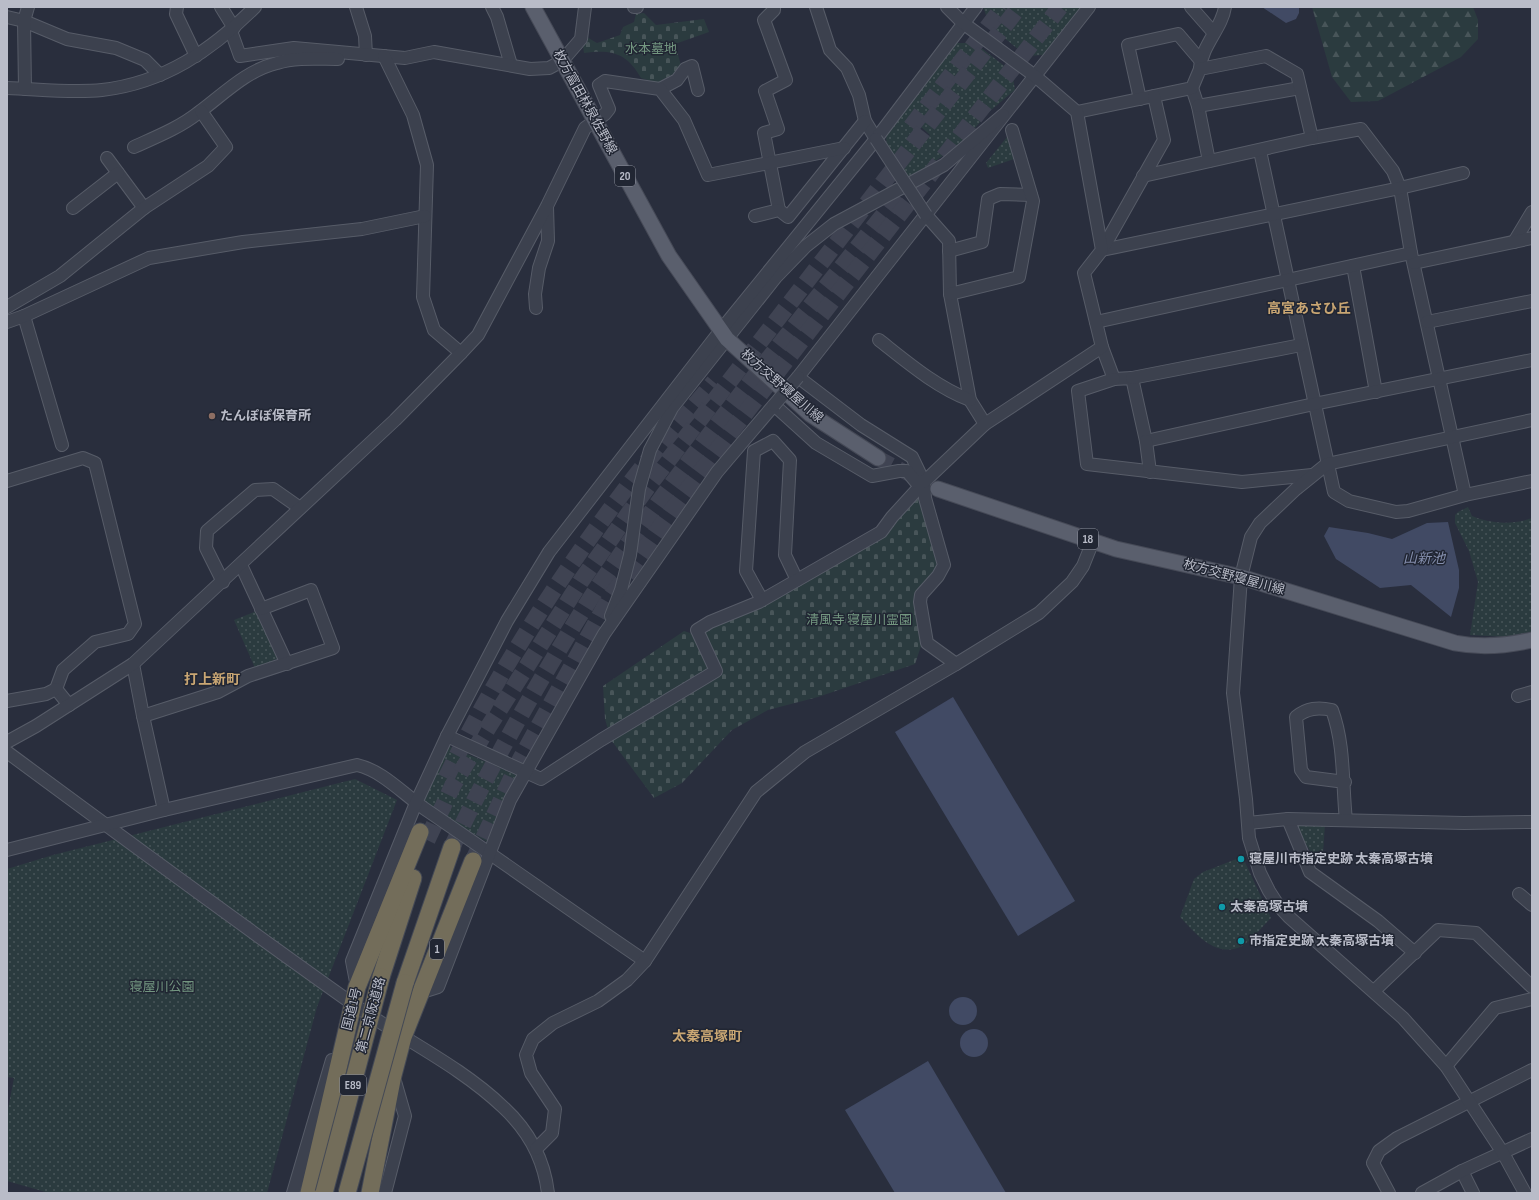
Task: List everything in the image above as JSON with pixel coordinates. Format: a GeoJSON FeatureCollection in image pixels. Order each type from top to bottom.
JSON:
{"type":"FeatureCollection","features":[{"type":"Feature","properties":{"kind":"highway","name":"国道1号"},"geometry":{"type":"LineString","coordinates":[[309,1193],[357,987],[424,836]]}},
{"type":"Feature","properties":{"kind":"highway","name":"第二京阪道路"},"geometry":{"type":"LineString","coordinates":[[324,1193],[381,977],[424,836]]}},
{"type":"Feature","properties":{"kind":"highway","name":"第二京阪道路"},"geometry":{"type":"LineString","coordinates":[[347,1193],[405,983],[452,847]]}},
{"type":"Feature","properties":{"kind":"highway","name":"1"},"geometry":{"type":"LineString","coordinates":[[370,1193],[393,1075],[403,1037],[419,993],[473,861]]}},
{"type":"Feature","properties":{"kind":"main road","name":"枚方富田林泉佐野線"},"geometry":{"type":"LineString","coordinates":[[533,7],[669,256],[724,334]]}},
{"type":"Feature","properties":{"kind":"main road","name":"枚方交野寝屋川線"},"geometry":{"type":"LineString","coordinates":[[724,334],[810,414],[878,458]]}},
{"type":"Feature","properties":{"kind":"main road","name":"枚方交野寝屋川線"},"geometry":{"type":"LineString","coordinates":[[938,489],[1116,548],[1240,577],[1460,644],[1471,646],[1498,646],[1532,640]]}},
{"type":"Feature","properties":{"kind":"street"},"geometry":{"type":"LineString","coordinates":[[25,89],[24,21],[28,7]]}},
{"type":"Feature","properties":{"kind":"street"},"geometry":{"type":"LineString","coordinates":[[177,7],[176,14],[196,56]]}},
{"type":"Feature","properties":{"kind":"street"},"geometry":{"type":"LineString","coordinates":[[221,7],[232,30],[240,56],[294,48],[404,58],[434,52],[530,68],[548,68],[562,61],[581,39],[585,7]]}},
{"type":"Feature","properties":{"kind":"street"},"geometry":{"type":"LineString","coordinates":[[7,88],[69,91],[102,90],[130,85],[160,75],[196,56],[232,30],[255,7]]}},
{"type":"Feature","properties":{"kind":"street"},"geometry":{"type":"LineString","coordinates":[[356,7],[365,36],[364,55]]}},
{"type":"Feature","properties":{"kind":"street"},"geometry":{"type":"LineString","coordinates":[[492,7],[497,17],[511,65]]}},
{"type":"Feature","properties":{"kind":"street"},"geometry":{"type":"LineString","coordinates":[[774,7],[774,10],[764,20],[786,80],[765,91],[778,129],[764,133],[779,210],[788,216],[865,121]]}},
{"type":"Feature","properties":{"kind":"street"},"geometry":{"type":"LineString","coordinates":[[816,7],[830,50],[847,68],[859,95],[865,121],[926,215],[949,241],[950,294],[970,400],[985,424]]}},
{"type":"Feature","properties":{"kind":"street"},"geometry":{"type":"LineString","coordinates":[[947,7],[963,23],[1035,76],[1077,112],[1102,250]]}},
{"type":"Feature","properties":{"kind":"street"},"geometry":{"type":"LineString","coordinates":[[357,987],[352,961],[416,803],[447,736],[507,621],[549,552],[724,334],[876,139],[976,7]]}},
{"type":"Feature","properties":{"kind":"street"},"geometry":{"type":"LineString","coordinates":[[419,993],[438,987],[510,800],[604,634],[717,472],[798,377],[1089,7]]}},
{"type":"Feature","properties":{"kind":"street"},"geometry":{"type":"LineString","coordinates":[[1191,7],[1213,32]]}},
{"type":"Feature","properties":{"kind":"street"},"geometry":{"type":"LineString","coordinates":[[1209,161],[1198,106],[1192,88],[1213,32],[1223,18],[1225,7]]}},
{"type":"Feature","properties":{"kind":"street"},"geometry":{"type":"LineString","coordinates":[[7,17],[24,21],[67,39],[116,48],[145,60],[160,75]]}},
{"type":"Feature","properties":{"kind":"street"},"geometry":{"type":"LineString","coordinates":[[1140,99],[1128,45],[1178,34],[1201,65]]}},
{"type":"Feature","properties":{"kind":"street"},"geometry":{"type":"LineString","coordinates":[[134,147],[180,125],[201,111],[233,85],[257,70],[277,62],[298,59],[346,59],[364,55]]}},
{"type":"Feature","properties":{"kind":"street"},"geometry":{"type":"LineString","coordinates":[[384,56],[413,115],[427,165],[423,297],[434,330],[461,353]]}},
{"type":"Feature","properties":{"kind":"street"},"geometry":{"type":"LineString","coordinates":[[1201,65],[1266,56],[1297,74],[1312,138]]}},
{"type":"Feature","properties":{"kind":"street"},"geometry":{"type":"LineString","coordinates":[[7,742],[133,664],[223,582],[395,420],[478,335],[547,206],[585,128],[605,114],[609,109],[599,85],[605,81],[660,89],[677,80],[685,69],[692,66],[698,90]]}},
{"type":"Feature","properties":{"kind":"street"},"geometry":{"type":"LineString","coordinates":[[1077,112],[1192,88]]}},
{"type":"Feature","properties":{"kind":"street"},"geometry":{"type":"LineString","coordinates":[[1198,106],[1300,88]]}},
{"type":"Feature","properties":{"kind":"street"},"geometry":{"type":"LineString","coordinates":[[660,89],[684,120],[708,175],[844,148]]}},
{"type":"Feature","properties":{"kind":"street"},"geometry":{"type":"LineString","coordinates":[[1114,380],[1102,347],[1084,273],[1102,250],[1164,140],[1154,96]]}},
{"type":"Feature","properties":{"kind":"street"},"geometry":{"type":"LineString","coordinates":[[7,307],[60,276],[144,208],[208,166],[226,146],[201,111]]}},
{"type":"Feature","properties":{"kind":"street"},"geometry":{"type":"LineString","coordinates":[[604,634],[623,583],[630,555],[639,489],[650,450],[672,408],[724,334],[776,276],[806,246],[834,224],[944,164],[1003,115]]}},
{"type":"Feature","properties":{"kind":"street"},"geometry":{"type":"LineString","coordinates":[[1143,176],[1260,151],[1312,138],[1361,129],[1393,171],[1400,188],[1412,258],[1428,322],[1439,380],[1453,436],[1465,495]]}},
{"type":"Feature","properties":{"kind":"street"},"geometry":{"type":"LineString","coordinates":[[950,294],[1019,277],[1033,201],[1012,130]]}},
{"type":"Feature","properties":{"kind":"street"},"geometry":{"type":"LineString","coordinates":[[1260,151],[1334,492],[1349,501],[1396,512],[1408,511],[1465,495],[1532,481]]}},
{"type":"Feature","properties":{"kind":"street"},"geometry":{"type":"LineString","coordinates":[[107,158],[144,208]]}},
{"type":"Feature","properties":{"kind":"street"},"geometry":{"type":"LineString","coordinates":[[73,208],[118,173]]}},
{"type":"Feature","properties":{"kind":"street"},"geometry":{"type":"LineString","coordinates":[[1102,250],[1274,215],[1464,173]]}},
{"type":"Feature","properties":{"kind":"street"},"geometry":{"type":"LineString","coordinates":[[950,251],[982,242],[988,199],[1000,194],[1031,195]]}},
{"type":"Feature","properties":{"kind":"street"},"geometry":{"type":"LineString","coordinates":[[536,308],[535,294],[539,268],[548,241],[547,206]]}},
{"type":"Feature","properties":{"kind":"street"},"geometry":{"type":"LineString","coordinates":[[755,216],[779,210]]}},
{"type":"Feature","properties":{"kind":"street"},"geometry":{"type":"LineString","coordinates":[[1514,242],[1532,212]]}},
{"type":"Feature","properties":{"kind":"street"},"geometry":{"type":"LineString","coordinates":[[7,322],[24,316],[148,258],[243,242],[362,229],[425,216]]}},
{"type":"Feature","properties":{"kind":"street"},"geometry":{"type":"LineString","coordinates":[[1096,322],[1353,266],[1412,258],[1532,238]]}},
{"type":"Feature","properties":{"kind":"street"},"geometry":{"type":"LineString","coordinates":[[1353,266],[1376,392]]}},
{"type":"Feature","properties":{"kind":"street"},"geometry":{"type":"LineString","coordinates":[[1428,322],[1532,302]]}},
{"type":"Feature","properties":{"kind":"street"},"geometry":{"type":"LineString","coordinates":[[24,316],[62,445]]}},
{"type":"Feature","properties":{"kind":"street"},"geometry":{"type":"LineString","coordinates":[[879,340],[909,364],[955,394],[970,400]]}},
{"type":"Feature","properties":{"kind":"street"},"geometry":{"type":"LineString","coordinates":[[1301,345],[1132,378],[1114,380],[1078,391],[1087,464],[1242,482],[1312,475]]}},
{"type":"Feature","properties":{"kind":"street"},"geometry":{"type":"LineString","coordinates":[[447,736],[527,771],[541,779],[601,740],[716,671],[697,630],[710,622],[762,600],[881,532],[892,517],[924,482],[985,424],[1102,347]]}},
{"type":"Feature","properties":{"kind":"street"},"geometry":{"type":"LineString","coordinates":[[1146,441],[1314,404],[1439,380],[1532,360]]}},
{"type":"Feature","properties":{"kind":"street"},"geometry":{"type":"LineString","coordinates":[[798,377],[861,425],[912,457],[924,482],[925,498],[944,565],[938,576],[921,595],[920,602],[927,643],[936,652],[956,664]]}},
{"type":"Feature","properties":{"kind":"street"},"geometry":{"type":"LineString","coordinates":[[1132,378],[1146,441],[1150,472]]}},
{"type":"Feature","properties":{"kind":"street"},"geometry":{"type":"LineString","coordinates":[[774,405],[816,443],[872,476],[899,470],[907,471],[916,482],[924,482]]}},
{"type":"Feature","properties":{"kind":"street"},"geometry":{"type":"LineString","coordinates":[[1525,1193],[1503,1153],[1446,1066],[1403,1018],[1278,905],[1260,873],[1249,838],[1233,693],[1240,577],[1251,537],[1260,524],[1312,475],[1327,464],[1532,420]]}},
{"type":"Feature","properties":{"kind":"street"},"geometry":{"type":"LineString","coordinates":[[762,600],[746,571],[754,450],[773,442],[790,460],[785,555],[797,580]]}},
{"type":"Feature","properties":{"kind":"street"},"geometry":{"type":"LineString","coordinates":[[7,481],[84,458],[95,463],[135,624],[128,634],[95,642],[63,670],[56,689],[46,694],[7,701]]}},
{"type":"Feature","properties":{"kind":"street"},"geometry":{"type":"LineString","coordinates":[[223,582],[206,548],[207,531],[255,490],[273,489],[300,508]]}},
{"type":"Feature","properties":{"kind":"street"},"geometry":{"type":"LineString","coordinates":[[536,1149],[552,1133],[555,1109],[531,1073],[526,1055],[533,1039],[553,1023],[598,1001],[627,980],[645,961],[756,792],[805,752],[956,664],[1039,613],[1072,582],[1083,566],[1093,541]]}},
{"type":"Feature","properties":{"kind":"street"},"geometry":{"type":"LineString","coordinates":[[241,565],[287,664]]}},
{"type":"Feature","properties":{"kind":"street"},"geometry":{"type":"LineString","coordinates":[[143,716],[218,692],[248,676],[333,648],[311,590],[261,609]]}},
{"type":"Feature","properties":{"kind":"street"},"geometry":{"type":"LineString","coordinates":[[133,664],[164,810]]}},
{"type":"Feature","properties":{"kind":"street"},"geometry":{"type":"LineString","coordinates":[[56,689],[69,705]]}},
{"type":"Feature","properties":{"kind":"street"},"geometry":{"type":"LineString","coordinates":[[1518,696],[1532,692]]}},
{"type":"Feature","properties":{"kind":"street"},"geometry":{"type":"LineString","coordinates":[[1345,782],[1306,777],[1301,770],[1296,718],[1304,710],[1322,708],[1332,710],[1336,722],[1345,782],[1344,798],[1346,820]]}},
{"type":"Feature","properties":{"kind":"street"},"geometry":{"type":"LineString","coordinates":[[7,752],[352,1004],[468,1078],[504,1107],[536,1149],[546,1178],[548,1193]]}},
{"type":"Feature","properties":{"kind":"street"},"geometry":{"type":"LineString","coordinates":[[7,850],[164,810],[357,765],[371,768],[416,803],[489,852],[551,898],[645,961]]}},
{"type":"Feature","properties":{"kind":"street"},"geometry":{"type":"LineString","coordinates":[[1248,823],[1288,819],[1464,823],[1532,822]]}},
{"type":"Feature","properties":{"kind":"street"},"geometry":{"type":"LineString","coordinates":[[1288,819],[1310,872],[1378,921],[1415,953]]}},
{"type":"Feature","properties":{"kind":"street"},"geometry":{"type":"LineString","coordinates":[[1519,894],[1532,905]]}},
{"type":"Feature","properties":{"kind":"street"},"geometry":{"type":"LineString","coordinates":[[1374,991],[1438,930],[1476,933],[1532,987]]}},
{"type":"Feature","properties":{"kind":"street"},"geometry":{"type":"LineString","coordinates":[[1446,1066],[1495,1008],[1532,999]]}},
{"type":"Feature","properties":{"kind":"street"},"geometry":{"type":"LineString","coordinates":[[293,1193],[333,1056],[345,1039]]}},
{"type":"Feature","properties":{"kind":"street"},"geometry":{"type":"LineString","coordinates":[[1389,1193],[1373,1163],[1379,1151],[1397,1138],[1532,1070]]}},
{"type":"Feature","properties":{"kind":"street"},"geometry":{"type":"LineString","coordinates":[[385,1193],[404,1116],[393,1075]]}},
{"type":"Feature","properties":{"kind":"street"},"geometry":{"type":"LineString","coordinates":[[1422,1193],[1462,1171],[1532,1139]]}},
{"type":"Feature","properties":{"kind":"street"},"geometry":{"type":"LineString","coordinates":[[1462,1171],[1473,1193]]}},
{"type":"Feature","properties":{"kind":"green space"},"geometry":{"type":"Polygon","coordinates":[[[983,7],[1082,7],[1044,55],[1026,56],[990,26],[983,7]]]}},
{"type":"Feature","properties":{"kind":"green space"},"geometry":{"type":"Polygon","coordinates":[[[1312,7],[1473,7],[1478,20],[1478,39],[1461,57],[1378,101],[1351,102],[1332,77],[1312,7]]]}},
{"type":"Feature","properties":{"kind":"green space","name":"水本墓地"},"geometry":{"type":"Polygon","coordinates":[[[644,13],[656,25],[704,19],[709,32],[675,44],[682,69],[657,83],[641,78],[630,63],[618,55],[603,52],[584,53],[583,46],[585,36],[597,43],[620,35],[623,27],[634,22],[636,14],[644,13]]]}},
{"type":"Feature","properties":{"kind":"green space"},"geometry":{"type":"Polygon","coordinates":[[[957,43],[975,43],[1012,72],[1015,90],[990,111],[968,136],[950,151],[925,168],[907,177],[889,150],[886,138],[887,133],[957,43]],[[919,125],[908,136],[919,146],[930,135],[919,125]]]}},
{"type":"Feature","properties":{"kind":"green space"},"geometry":{"type":"Polygon","coordinates":[[[1007,137],[1014,159],[988,168],[986,163],[1007,137]]]}},
{"type":"Feature","properties":{"kind":"green space","name":"清風寺 寝屋川霊園"},"geometry":{"type":"Polygon","coordinates":[[[919,495],[938,568],[918,596],[922,643],[915,664],[818,697],[768,710],[732,730],[682,783],[654,798],[611,740],[605,719],[603,686],[684,631],[693,634],[882,537],[919,495]]]}},
{"type":"Feature","properties":{"kind":"green space"},"geometry":{"type":"Polygon","coordinates":[[[1468,507],[1472,516],[1487,521],[1510,523],[1532,518],[1532,632],[1508,637],[1470,635],[1478,582],[1469,551],[1455,523],[1455,515],[1468,507]]]}},
{"type":"Feature","properties":{"kind":"green space"},"geometry":{"type":"Polygon","coordinates":[[[259,610],[279,658],[255,668],[234,620],[259,610]]]}},
{"type":"Feature","properties":{"kind":"green space"},"geometry":{"type":"Polygon","coordinates":[[[446,745],[519,776],[489,843],[415,799],[446,745]]]}},
{"type":"Feature","properties":{"kind":"green space","name":"寝屋川公園"},"geometry":{"type":"Polygon","coordinates":[[[355,779],[397,800],[317,1007],[267,1193],[49,1193],[7,1181],[7,1114],[14,1078],[7,1077],[7,869],[53,855],[355,779]]]}},
{"type":"Feature","properties":{"kind":"green space"},"geometry":{"type":"Polygon","coordinates":[[[1325,824],[1323,854],[1315,860],[1296,826],[1325,824]]]}},
{"type":"Feature","properties":{"kind":"green space"},"geometry":{"type":"Polygon","coordinates":[[[1239,858],[1244,860],[1271,918],[1246,944],[1233,949],[1224,949],[1207,943],[1180,917],[1194,879],[1203,872],[1239,858]]]}},
{"type":"Feature","properties":{"kind":"water"},"geometry":{"type":"Polygon","coordinates":[[[1262,7],[1299,7],[1299,13],[1296,19],[1286,23],[1262,7]]]}},
{"type":"Feature","properties":{"kind":"water","name":"山新池"},"geometry":{"type":"Polygon","coordinates":[[[1448,522],[1459,570],[1459,588],[1451,617],[1411,585],[1380,588],[1336,559],[1324,536],[1329,527],[1368,533],[1392,539],[1427,523],[1448,522]]]}},
{"type":"Feature","properties":{"kind":"water"},"geometry":{"type":"Polygon","coordinates":[[[953,697],[1075,901],[1018,936],[895,732],[953,697]]]}},
{"type":"Feature","properties":{"kind":"water"},"geometry":{"type":"Polygon","coordinates":[[[963,997],[973,1001],[977,1011],[973,1021],[963,1025],[953,1021],[949,1011],[953,1001],[963,997]]]}},
{"type":"Feature","properties":{"kind":"water"},"geometry":{"type":"Polygon","coordinates":[[[974,1029],[984,1033],[988,1043],[984,1053],[974,1057],[964,1053],[960,1043],[964,1033],[974,1029]]]}},
{"type":"Feature","properties":{"kind":"water"},"geometry":{"type":"Polygon","coordinates":[[[928,1061],[1006,1193],[895,1193],[845,1110],[928,1061]]]}},
{"type":"Feature","properties":{"kind":"tunnel"},"geometry":{"type":"LineString","coordinates":[[911,127],[1003,7]]}},
{"type":"Feature","properties":{"kind":"tunnel"},"geometry":{"type":"LineString","coordinates":[[427,840],[453,785],[489,726],[581,581],[646,489],[1019,7]]}},
{"type":"Feature","properties":{"kind":"tunnel"},"geometry":{"type":"LineString","coordinates":[[473,861],[520,760],[608,601],[673,509],[730,433],[1060,7]]}},
{"type":"Feature","properties":{"kind":"tunnel"},"geometry":{"type":"LineString","coordinates":[[452,847],[518,719],[562,644],[598,587],[673,483],[712,432],[791,330],[912,179]]}},
{"type":"Feature","properties":{"kind":"tunnel"},"geometry":{"type":"LineString","coordinates":[[446,778],[465,740],[507,665],[529,628],[577,556],[601,521],[637,474],[714,382]]}},
{"type":"Feature","properties":{"kind":"tunnel"},"geometry":{"type":"LineString","coordinates":[[878,458],[938,489]]}},
{"type":"Feature","properties":{"kind":"place","name":"たんぽぽ保育所"},"geometry":{"type":"Point","coordinates":[212,416]}},
{"type":"Feature","properties":{"kind":"place","name":"寝屋川市指定史跡 太秦高塚古墳"},"geometry":{"type":"Point","coordinates":[1241,859]}},
{"type":"Feature","properties":{"kind":"place","name":"太秦高塚古墳"},"geometry":{"type":"Point","coordinates":[1222,907]}},
{"type":"Feature","properties":{"kind":"place","name":"市指定史跡 太秦高塚古墳"},"geometry":{"type":"Point","coordinates":[1241,941]}},
{"type":"Feature","properties":{"kind":"district","name":"高宮あさひ丘"},"geometry":{"type":"Point","coordinates":[1309,308]}},
{"type":"Feature","properties":{"kind":"district","name":"打上新町"},"geometry":{"type":"Point","coordinates":[212,679]}},
{"type":"Feature","properties":{"kind":"district","name":"太秦高塚町"},"geometry":{"type":"Point","coordinates":[707,1036]}}]}
